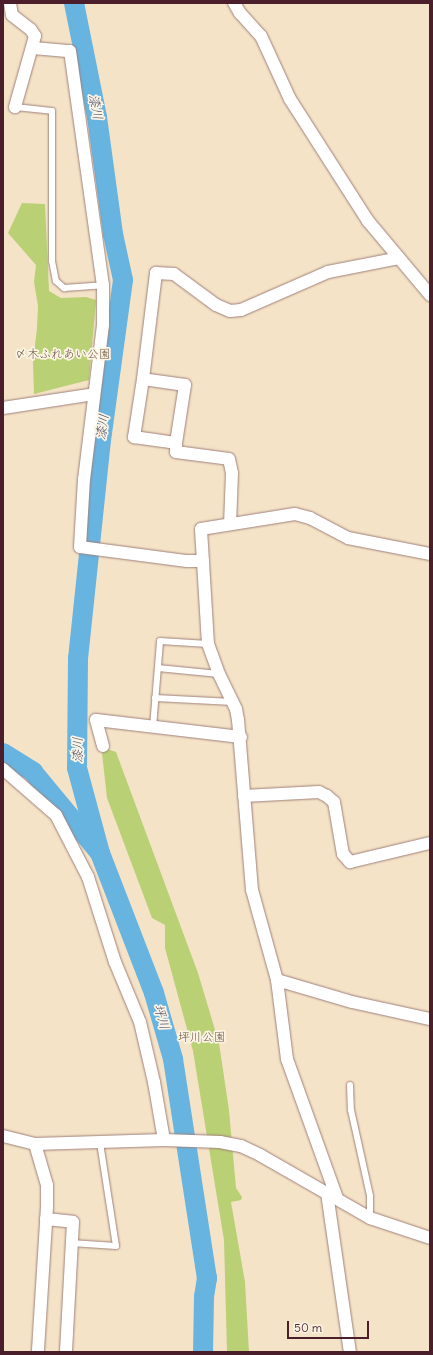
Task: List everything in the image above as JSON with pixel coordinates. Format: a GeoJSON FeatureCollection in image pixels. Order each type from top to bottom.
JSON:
{"type":"FeatureCollection","features":[{"type":"Feature","properties":{"kind":"street"},"geometry":{"type":"LineString","coordinates":[[10,3],[12,15],[31,30],[35,36],[33,48],[15,107]]}},
{"type":"Feature","properties":{"kind":"street"},"geometry":{"type":"LineString","coordinates":[[234,3],[240,13],[261,36],[290,99],[368,221],[430,296]]}},
{"type":"Feature","properties":{"kind":"street"},"geometry":{"type":"LineString","coordinates":[[33,48],[70,51],[103,285],[103,325],[94,394],[80,547],[187,561],[203,560]]}},
{"type":"Feature","properties":{"kind":"street"},"geometry":{"type":"LineString","coordinates":[[176,443],[134,437],[143,380],[156,273],[174,274],[216,305],[230,311],[241,310],[328,272],[380,264],[399,258]]}},
{"type":"Feature","properties":{"kind":"street"},"geometry":{"type":"LineString","coordinates":[[143,380],[185,385],[176,452],[229,459],[232,473],[230,524]]}},
{"type":"Feature","properties":{"kind":"street"},"geometry":{"type":"LineString","coordinates":[[3,408],[94,394]]}},
{"type":"Feature","properties":{"kind":"street"},"geometry":{"type":"LineString","coordinates":[[350,1352],[332,1196],[287,1059],[277,980],[252,890],[244,796],[241,737],[236,709],[218,674],[208,644],[201,530],[295,514],[310,518],[348,538],[430,554]]}},
{"type":"Feature","properties":{"kind":"street"},"geometry":{"type":"LineString","coordinates":[[103,746],[96,720],[241,737]]}},
{"type":"Feature","properties":{"kind":"street"},"geometry":{"type":"LineString","coordinates":[[3,769],[56,815],[88,877],[114,962],[140,1022],[154,1082],[164,1140]]}},
{"type":"Feature","properties":{"kind":"street"},"geometry":{"type":"LineString","coordinates":[[244,796],[319,792],[327,796],[334,802],[343,854],[350,862],[430,843]]}},
{"type":"Feature","properties":{"kind":"street"},"geometry":{"type":"LineString","coordinates":[[277,980],[352,1002],[430,1019]]}},
{"type":"Feature","properties":{"kind":"street"},"geometry":{"type":"LineString","coordinates":[[3,1136],[35,1144],[164,1140],[207,1141],[241,1146],[370,1218],[430,1238]]}},
{"type":"Feature","properties":{"kind":"street"},"geometry":{"type":"LineString","coordinates":[[35,1144],[46,1185],[46,1219],[38,1352]]}},
{"type":"Feature","properties":{"kind":"street"},"geometry":{"type":"LineString","coordinates":[[46,1219],[72,1222],[66,1352]]}},
{"type":"Feature","properties":{"kind":"lane"},"geometry":{"type":"LineString","coordinates":[[15,107],[52,111],[52,261],[56,281],[64,288],[103,285]]}},
{"type":"Feature","properties":{"kind":"lane"},"geometry":{"type":"LineString","coordinates":[[153,727],[160,641],[208,644]]}},
{"type":"Feature","properties":{"kind":"lane"},"geometry":{"type":"LineString","coordinates":[[158,668],[218,674]]}},
{"type":"Feature","properties":{"kind":"lane"},"geometry":{"type":"LineString","coordinates":[[156,698],[233,702]]}},
{"type":"Feature","properties":{"kind":"lane"},"geometry":{"type":"LineString","coordinates":[[350,1085],[351,1110],[370,1196],[370,1218]]}},
{"type":"Feature","properties":{"kind":"lane"},"geometry":{"type":"LineString","coordinates":[[72,1243],[116,1246],[100,1143]]}},
{"type":"Feature","properties":{"kind":"green space","name":"〆木ふれあい公園"},"geometry":{"type":"Polygon","coordinates":[[[22,203],[45,204],[49,291],[61,298],[86,297],[96,300],[89,380],[34,394],[33,362],[38,306],[34,282],[36,265],[8,233],[22,203]]]}},
{"type":"Feature","properties":{"kind":"green space","name":"坪川公園"},"geometry":{"type":"Polygon","coordinates":[[[107,749],[116,752],[198,973],[219,1043],[229,1110],[236,1188],[242,1197],[241,1200],[231,1202],[245,1282],[249,1352],[227,1352],[224,1240],[193,1051],[165,948],[165,925],[152,918],[107,798],[102,753],[107,749]]]}},
{"type":"Feature","properties":{"kind":"waterway","name":"漆川"},"geometry":{"type":"LineString","coordinates":[[74,3],[97,117],[113,234],[123,280],[101,440],[78,658],[77,768],[100,853]]}},
{"type":"Feature","properties":{"kind":"waterway","name":"坪川"},"geometry":{"type":"LineString","coordinates":[[3,753],[33,772],[100,853],[154,993],[173,1059],[207,1278],[204,1297],[203,1352]]}}]}
